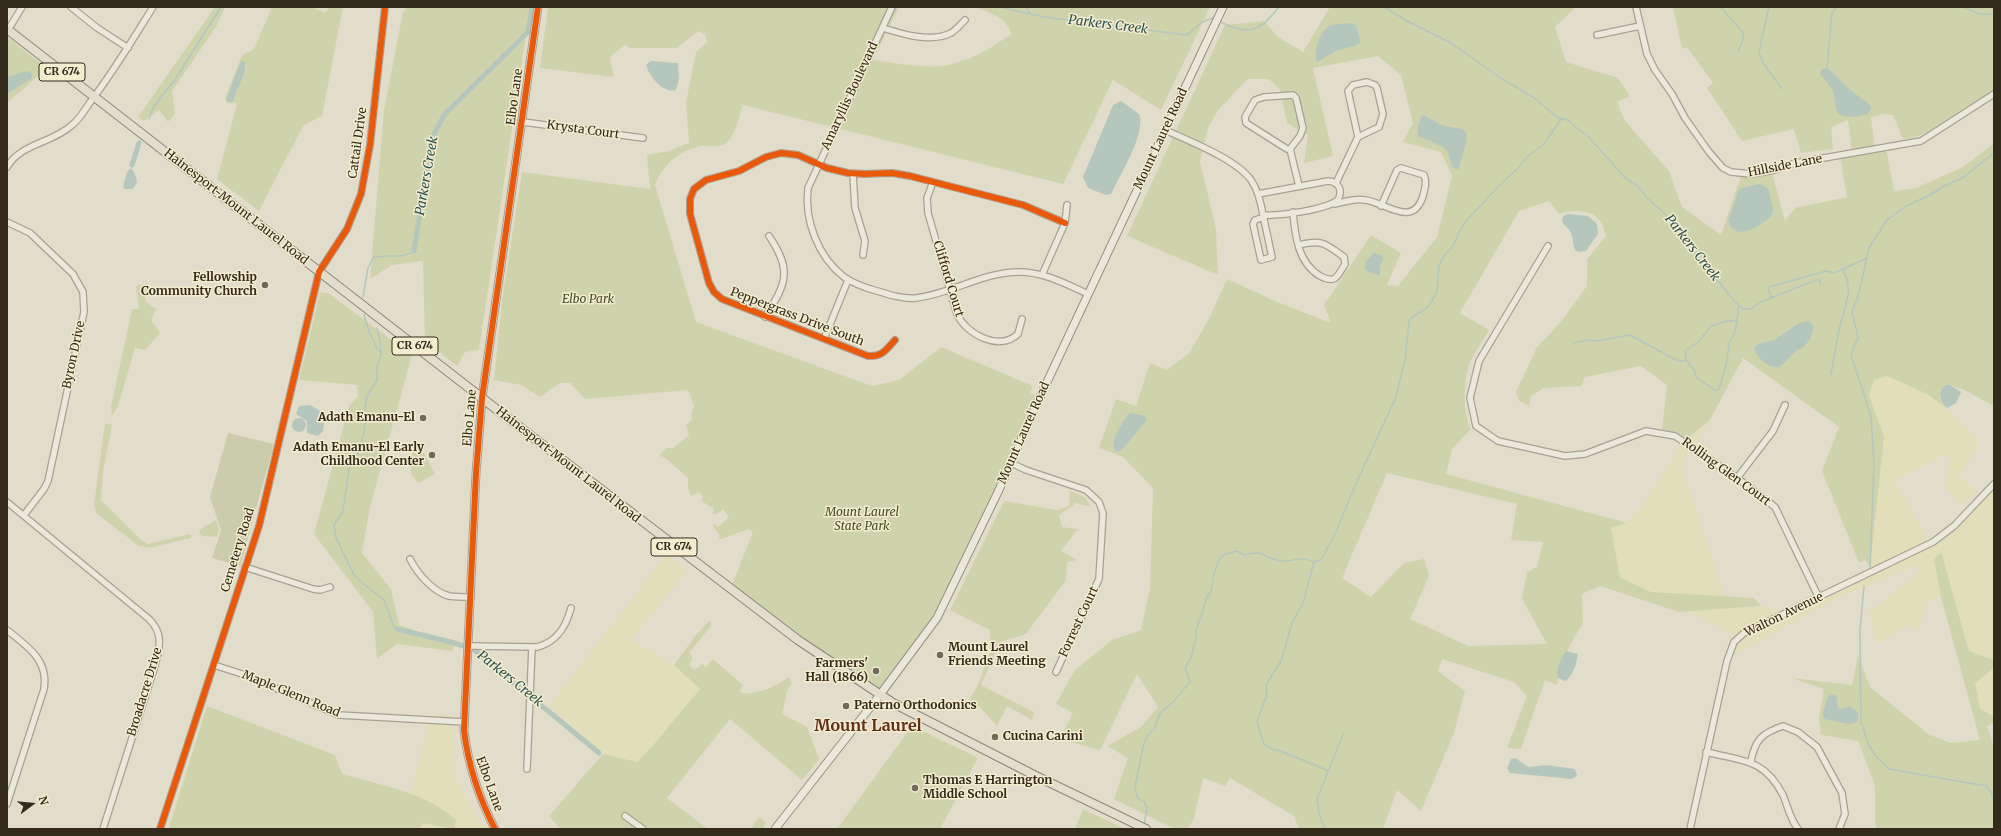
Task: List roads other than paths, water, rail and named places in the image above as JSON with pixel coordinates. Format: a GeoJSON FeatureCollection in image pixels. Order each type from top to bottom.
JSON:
{"type":"FeatureCollection","features":[{"type":"Feature","properties":{"kind":"main road","name":"Elbo Lane"},"geometry":{"type":"LineString","coordinates":[[495,829],[486,812],[472,774],[468,758],[465,722],[476,473],[482,398],[523,122],[538,7]]}},
{"type":"Feature","properties":{"kind":"main road","name":"Mount Laurel Road"},"geometry":{"type":"LineString","coordinates":[[775,829],[879,696],[936,618],[1011,463],[1088,294],[1223,7]]}},
{"type":"Feature","properties":{"kind":"main road","name":"Hainesport-Mount Laurel Road"},"geometry":{"type":"LineString","coordinates":[[7,30],[766,617],[879,696],[1034,775],[1143,828]]}},
{"type":"Feature","properties":{"kind":"street"},"geometry":{"type":"LineString","coordinates":[[7,30],[22,7]]}},
{"type":"Feature","properties":{"kind":"street"},"geometry":{"type":"LineString","coordinates":[[71,7],[96,27],[128,48]]}},
{"type":"Feature","properties":{"kind":"street"},"geometry":{"type":"LineString","coordinates":[[7,167],[14,158],[26,149],[55,136],[74,124],[128,48],[153,7]]}},
{"type":"Feature","properties":{"kind":"street","name":"Cattail Drive"},"geometry":{"type":"LineString","coordinates":[[319,272],[347,228],[361,194],[370,145],[385,7]]}},
{"type":"Feature","properties":{"kind":"street","name":"Amaryllis Boulevard"},"geometry":{"type":"LineString","coordinates":[[892,7],[818,163],[808,188],[806,202],[809,223],[829,261],[839,273],[848,280],[866,288],[906,298],[923,297],[1005,273],[1021,272],[1042,275],[1088,294]]}},
{"type":"Feature","properties":{"kind":"street","name":"Hillside Lane"},"geometry":{"type":"LineString","coordinates":[[1636,7],[1651,62],[1685,118],[1723,168],[1742,174],[1774,170],[1798,162],[1921,141],[1994,94]]}},
{"type":"Feature","properties":{"kind":"street"},"geometry":{"type":"LineString","coordinates":[[883,28],[905,34],[939,36],[954,31],[965,20]]}},
{"type":"Feature","properties":{"kind":"street"},"geometry":{"type":"LineString","coordinates":[[1597,35],[1640,26]]}},
{"type":"Feature","properties":{"kind":"street"},"geometry":{"type":"LineString","coordinates":[[1336,183],[1351,147],[1358,137],[1375,129],[1382,123],[1383,114],[1379,93],[1375,85],[1371,83],[1353,85],[1348,91],[1358,137]]}},
{"type":"Feature","properties":{"kind":"street"},"geometry":{"type":"LineString","coordinates":[[1293,95],[1296,98],[1303,128],[1300,136],[1290,149],[1287,149],[1246,123],[1245,117],[1255,100],[1264,97],[1293,95]]}},
{"type":"Feature","properties":{"kind":"street","name":"Krysta Court"},"geometry":{"type":"LineString","coordinates":[[523,122],[643,138]]}},
{"type":"Feature","properties":{"kind":"street"},"geometry":{"type":"LineString","coordinates":[[1165,130],[1214,153],[1242,170],[1252,181],[1258,194],[1264,216],[1272,257],[1261,260],[1253,224],[1255,220],[1264,216],[1277,215],[1361,199],[1371,201],[1381,206],[1402,213],[1415,210],[1422,199],[1426,182],[1424,175],[1401,168],[1397,170],[1381,206]]}},
{"type":"Feature","properties":{"kind":"street"},"geometry":{"type":"LineString","coordinates":[[1290,149],[1299,186]]}},
{"type":"Feature","properties":{"kind":"street","name":"Peppergrass Drive South"},"geometry":{"type":"LineString","coordinates":[[895,340],[882,354],[873,356],[726,302],[714,292],[707,277],[690,214],[690,199],[694,189],[706,180],[739,171],[776,154],[794,154],[833,170],[853,174],[892,173],[933,182],[1023,205],[1065,223]]}},
{"type":"Feature","properties":{"kind":"street"},"geometry":{"type":"LineString","coordinates":[[853,174],[855,208],[865,241],[863,255]]}},
{"type":"Feature","properties":{"kind":"street","name":"Clifford Court"},"geometry":{"type":"LineString","coordinates":[[933,182],[927,198],[927,209],[950,289],[963,325],[980,336],[998,342],[1010,340],[1018,334],[1022,319]]}},
{"type":"Feature","properties":{"kind":"street"},"geometry":{"type":"LineString","coordinates":[[1258,194],[1323,182],[1336,183],[1340,187],[1340,196],[1332,204]]}},
{"type":"Feature","properties":{"kind":"street"},"geometry":{"type":"LineString","coordinates":[[1042,275],[1065,223],[1067,205]]}},
{"type":"Feature","properties":{"kind":"street"},"geometry":{"type":"LineString","coordinates":[[1294,212],[1299,245],[1302,258],[1307,266],[1328,280],[1336,278],[1345,264],[1344,257],[1322,242],[1312,241],[1299,245]]}},
{"type":"Feature","properties":{"kind":"street","name":"Byron Drive"},"geometry":{"type":"LineString","coordinates":[[7,222],[30,233],[73,274],[83,292],[85,306],[48,481],[44,489],[24,516]]}},
{"type":"Feature","properties":{"kind":"street"},"geometry":{"type":"LineString","coordinates":[[766,317],[776,299],[784,272],[782,257],[769,236]]}},
{"type":"Feature","properties":{"kind":"street","name":"Rolling Glen Court"},"geometry":{"type":"LineString","coordinates":[[1548,246],[1478,361],[1470,398],[1476,426],[1498,440],[1564,456],[1585,454],[1646,431],[1675,436],[1737,478],[1775,508],[1819,598]]}},
{"type":"Feature","properties":{"kind":"street","name":"Cemetery Road"},"geometry":{"type":"LineString","coordinates":[[160,829],[259,526],[319,272]]}},
{"type":"Feature","properties":{"kind":"street"},"geometry":{"type":"LineString","coordinates":[[824,339],[848,280]]}},
{"type":"Feature","properties":{"kind":"street"},"geometry":{"type":"LineString","coordinates":[[1737,478],[1773,431],[1785,405]]}},
{"type":"Feature","properties":{"kind":"street","name":"Forrest Court"},"geometry":{"type":"LineString","coordinates":[[1011,463],[1026,470],[1086,490],[1099,502],[1103,513],[1099,579],[1056,672]]}},
{"type":"Feature","properties":{"kind":"street","name":"Walton Avenue"},"geometry":{"type":"LineString","coordinates":[[1690,829],[1727,661],[1734,642],[1744,633],[1936,540],[1954,526],[1994,484]]}},
{"type":"Feature","properties":{"kind":"street","name":"Broadacre Drive"},"geometry":{"type":"LineString","coordinates":[[7,502],[149,619],[158,629],[160,635],[160,648],[154,669],[103,829]]}},
{"type":"Feature","properties":{"kind":"street"},"geometry":{"type":"LineString","coordinates":[[410,559],[419,576],[442,593],[451,596],[471,597]]}},
{"type":"Feature","properties":{"kind":"street"},"geometry":{"type":"LineString","coordinates":[[245,567],[313,589],[320,590],[330,587]]}},
{"type":"Feature","properties":{"kind":"street"},"geometry":{"type":"LineString","coordinates":[[469,646],[532,647],[545,645],[559,634],[569,618],[571,608]]}},
{"type":"Feature","properties":{"kind":"street"},"geometry":{"type":"LineString","coordinates":[[7,630],[36,655],[43,666],[45,677],[44,689],[7,804]]}},
{"type":"Feature","properties":{"kind":"street"},"geometry":{"type":"LineString","coordinates":[[527,769],[532,647]]}},
{"type":"Feature","properties":{"kind":"street","name":"Maple Glenn Road"},"geometry":{"type":"LineString","coordinates":[[214,665],[242,674],[339,715],[465,722]]}},
{"type":"Feature","properties":{"kind":"street"},"geometry":{"type":"LineString","coordinates":[[1751,761],[1755,746],[1760,737],[1783,726],[1798,732],[1817,747],[1842,793],[1845,814],[1838,829]]}},
{"type":"Feature","properties":{"kind":"street"},"geometry":{"type":"LineString","coordinates":[[1706,752],[1751,761],[1770,774],[1783,795],[1793,822],[1798,829]]}},
{"type":"Feature","properties":{"kind":"street"},"geometry":{"type":"LineString","coordinates":[[625,816],[643,829]]}},
{"type":"Feature","properties":{"kind":"waterway"},"geometry":{"type":"LineString","coordinates":[[149,119],[154,106],[174,81],[221,7]]}},
{"type":"Feature","properties":{"kind":"waterway","name":"Parkers Creek"},"geometry":{"type":"LineString","coordinates":[[414,251],[432,138],[444,115],[528,32],[532,7]]}},
{"type":"Feature","properties":{"kind":"waterway","name":"Parkers Creek"},"geometry":{"type":"LineString","coordinates":[[999,7],[1044,17],[1187,35],[1202,22],[1213,18]]}},
{"type":"Feature","properties":{"kind":"waterway","name":"Parkers Creek"},"geometry":{"type":"LineString","coordinates":[[1026,7],[1030,14]]}},
{"type":"Feature","properties":{"kind":"waterway","name":"Parkers Creek"},"geometry":{"type":"LineString","coordinates":[[1221,22],[1239,29],[1253,29],[1266,22],[1279,7]]}},
{"type":"Feature","properties":{"kind":"waterway","name":"Parkers Creek"},"geometry":{"type":"LineString","coordinates":[[1384,7],[1409,22],[1451,43],[1502,79],[1533,97],[1558,118],[1568,120],[1588,136],[1624,177],[1638,186],[1647,198],[1667,216],[1680,231],[1682,240],[1701,260],[1735,302],[1743,309],[1751,309],[1761,302],[1816,280],[1820,280],[1820,285]]}},
{"type":"Feature","properties":{"kind":"waterway"},"geometry":{"type":"LineString","coordinates":[[1721,7],[1743,33],[1743,40],[1738,51]]}},
{"type":"Feature","properties":{"kind":"waterway"},"geometry":{"type":"LineString","coordinates":[[1769,7],[1759,52],[1763,63],[1782,89]]}},
{"type":"Feature","properties":{"kind":"waterway"},"geometry":{"type":"LineString","coordinates":[[1827,69],[1832,12],[1837,7]]}},
{"type":"Feature","properties":{"kind":"waterway"},"geometry":{"type":"LineString","coordinates":[[1963,7],[1979,14],[1994,14]]}},
{"type":"Feature","properties":{"kind":"waterway"},"geometry":{"type":"LineString","coordinates":[[1144,825],[1147,808],[1144,802],[1137,797],[1135,786],[1144,743],[1149,734],[1155,728],[1160,713],[1172,703],[1190,682],[1185,668],[1191,658],[1196,638],[1196,629],[1206,599],[1211,591],[1218,562],[1223,555],[1237,551],[1244,555],[1260,553],[1274,560],[1280,561],[1304,559],[1314,562],[1321,560],[1336,532],[1354,488],[1395,399],[1405,361],[1409,322],[1411,318],[1428,307],[1437,292],[1439,265],[1453,246],[1465,222],[1528,156],[1544,144],[1561,119]]}},
{"type":"Feature","properties":{"kind":"waterway"},"geometry":{"type":"LineString","coordinates":[[132,165],[139,143]]}},
{"type":"Feature","properties":{"kind":"waterway"},"geometry":{"type":"LineString","coordinates":[[1870,567],[1874,464],[1871,416],[1851,355],[1858,337],[1852,312],[1859,293],[1869,248],[1887,220],[1906,206],[1964,177],[1994,153]]}},
{"type":"Feature","properties":{"kind":"waterway","name":"Parkers Creek"},"geometry":{"type":"LineString","coordinates":[[363,297],[368,268],[373,258],[383,256],[400,256],[410,254],[414,251]]}},
{"type":"Feature","properties":{"kind":"waterway","name":"Parkers Creek"},"geometry":{"type":"LineString","coordinates":[[1770,299],[1771,296],[1768,290],[1769,287],[1826,271],[1834,273],[1867,258]]}},
{"type":"Feature","properties":{"kind":"waterway"},"geometry":{"type":"LineString","coordinates":[[1831,374],[1839,330],[1847,301],[1848,286],[1844,273],[1845,268]]}},
{"type":"Feature","properties":{"kind":"waterway"},"geometry":{"type":"LineString","coordinates":[[1736,321],[1727,321],[1711,326],[1699,341],[1685,351],[1686,360],[1695,371],[1695,376],[1714,390],[1718,390],[1720,386],[1727,361],[1729,343],[1735,332],[1739,306]]}},
{"type":"Feature","properties":{"kind":"waterway","name":"Parkers Creek"},"geometry":{"type":"LineString","coordinates":[[364,315],[369,332],[378,350],[381,352]]}},
{"type":"Feature","properties":{"kind":"waterway","name":"Parkers Creek"},"geometry":{"type":"LineString","coordinates":[[377,328],[381,355],[377,367],[377,380],[367,397],[363,417],[365,423],[364,431],[359,452],[354,458],[349,469],[343,511],[334,525],[336,538],[354,575],[384,600],[394,627],[397,629]]}},
{"type":"Feature","properties":{"kind":"waterway"},"geometry":{"type":"LineString","coordinates":[[1574,343],[1630,335],[1676,360],[1686,360]]}},
{"type":"Feature","properties":{"kind":"waterway"},"geometry":{"type":"LineString","coordinates":[[1314,562],[1303,603],[1292,623],[1281,661],[1266,685],[1267,694],[1257,721],[1264,744],[1274,750],[1278,750],[1329,771]]}},
{"type":"Feature","properties":{"kind":"waterway"},"geometry":{"type":"LineString","coordinates":[[1864,586],[1860,630],[1861,722],[1869,746],[1876,756],[1889,769],[1986,786],[1991,792],[1994,802]]}},
{"type":"Feature","properties":{"kind":"waterway","name":"Parkers Creek"},"geometry":{"type":"LineString","coordinates":[[397,629],[473,649],[599,753]]}},
{"type":"Feature","properties":{"kind":"waterway"},"geometry":{"type":"LineString","coordinates":[[1325,829],[1319,813],[1317,799],[1344,732]]}},
{"type":"Feature","properties":{"kind":"place","name":"Fellowship Community Church"},"geometry":{"type":"Point","coordinates":[265,285]}},
{"type":"Feature","properties":{"kind":"place","name":"Adath Emanu-El"},"geometry":{"type":"Point","coordinates":[423,418]}},
{"type":"Feature","properties":{"kind":"place","name":"Adath Emanu-El Early Childhood Center"},"geometry":{"type":"Point","coordinates":[432,455]}},
{"type":"Feature","properties":{"kind":"place","name":"Mount Laurel Friends Meeting"},"geometry":{"type":"Point","coordinates":[940,655]}},
{"type":"Feature","properties":{"kind":"place","name":"Farmers' Hall (1866)"},"geometry":{"type":"Point","coordinates":[876,671]}},
{"type":"Feature","properties":{"kind":"place","name":"Paterno Orthodonics"},"geometry":{"type":"Point","coordinates":[846,706]}},
{"type":"Feature","properties":{"kind":"place","name":"Cucina Carini"},"geometry":{"type":"Point","coordinates":[995,737]}},
{"type":"Feature","properties":{"kind":"place","name":"Thomas E Harrington Middle School"},"geometry":{"type":"Point","coordinates":[915,788]}},
{"type":"Feature","properties":{"kind":"district","name":"Mount Laurel"},"geometry":{"type":"Point","coordinates":[868,726]}},
{"type":"Feature","properties":{"kind":"park label","name":"Elbo Park"},"geometry":{"type":"Point","coordinates":[588,300]}},
{"type":"Feature","properties":{"kind":"park label","name":"Mount Laurel State Park"},"geometry":{"type":"Point","coordinates":[862,520]}}]}
